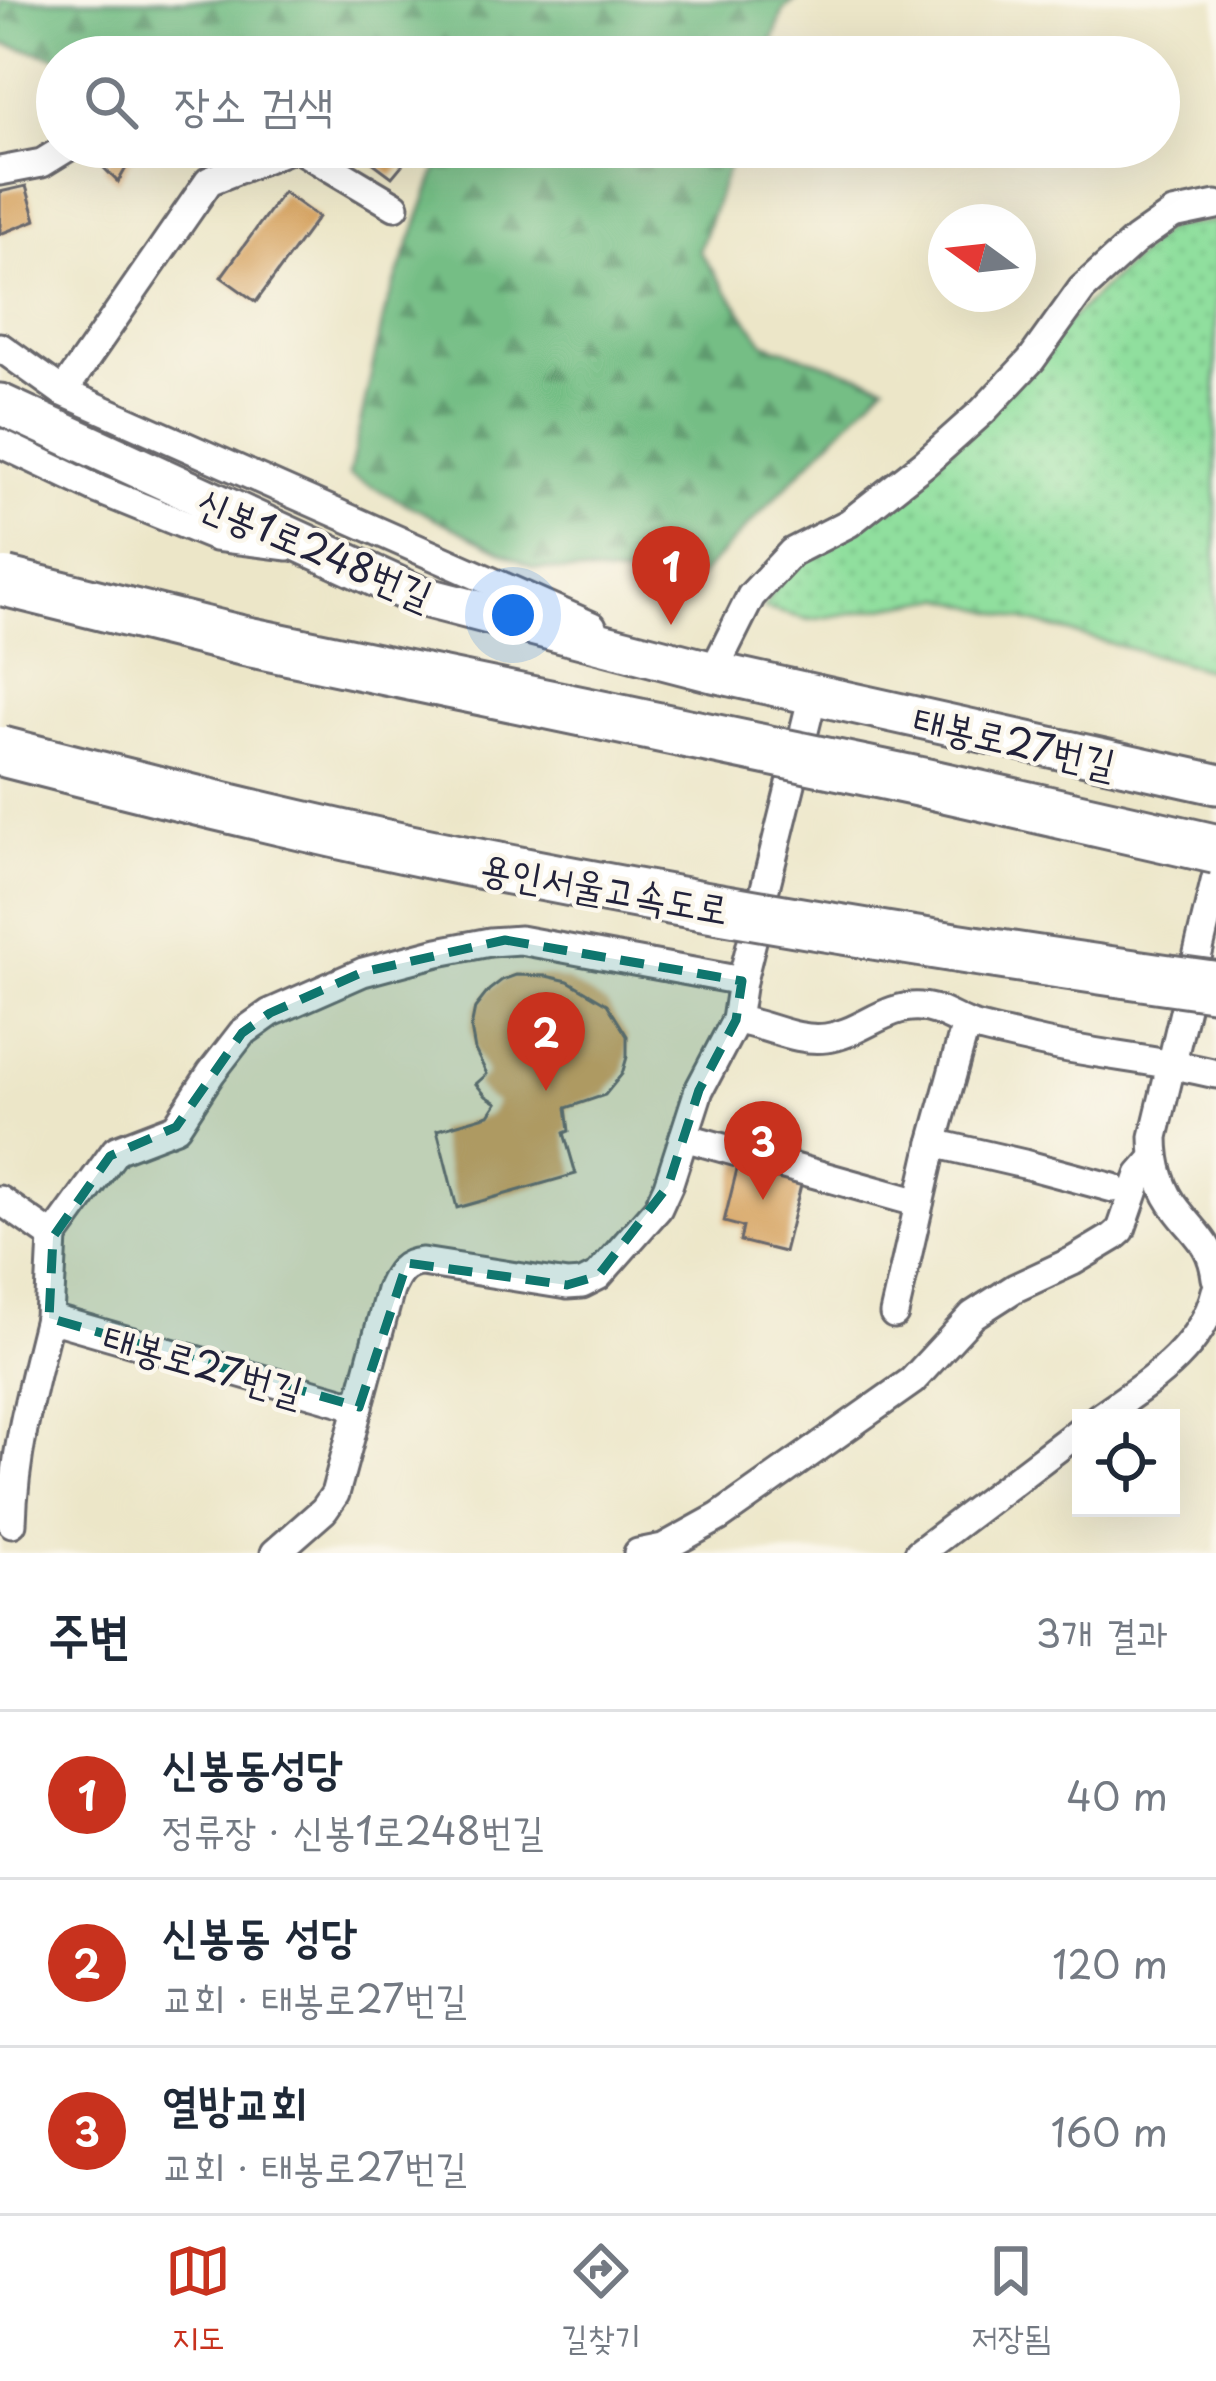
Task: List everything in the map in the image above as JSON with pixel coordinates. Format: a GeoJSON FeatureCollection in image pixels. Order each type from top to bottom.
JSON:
{"type":"FeatureCollection","features":[{"type":"Feature","properties":{"kind":"highway"},"geometry":{"type":"LineString","coordinates":[[6,582],[240,640],[925,782],[1216,849]]}},
{"type":"Feature","properties":{"kind":"highway","name":"용인서울고속도로"},"geometry":{"type":"LineString","coordinates":[[0,752],[461,860],[1035,961],[1216,986]]}},
{"type":"Feature","properties":{"kind":"street"},"geometry":{"type":"LineString","coordinates":[[0,171],[36,164]]}},
{"type":"Feature","properties":{"kind":"street"},"geometry":{"type":"LineString","coordinates":[[63,392],[209,181],[242,168]]}},
{"type":"Feature","properties":{"kind":"street"},"geometry":{"type":"LineString","coordinates":[[330,168],[394,206]]}},
{"type":"Feature","properties":{"kind":"street"},"geometry":{"type":"LineString","coordinates":[[713,671],[751,596],[792,552],[849,523],[983,411],[1030,360],[1082,289],[1136,240],[1173,214],[1216,205]]}},
{"type":"Feature","properties":{"kind":"street"},"geometry":{"type":"LineString","coordinates":[[0,347],[63,392],[673,662]]}},
{"type":"Feature","properties":{"kind":"street","name":"신봉1로248번길"},"geometry":{"type":"LineString","coordinates":[[0,404],[416,595],[713,671]]}},
{"type":"Feature","properties":{"kind":"street"},"geometry":{"type":"LineString","coordinates":[[0,443],[215,537],[319,550]]}},
{"type":"Feature","properties":{"kind":"street","name":"태봉로27번길"},"geometry":{"type":"LineString","coordinates":[[713,671],[1216,784]]}},
{"type":"Feature","properties":{"kind":"street","name":"태봉로27번길"},"geometry":{"type":"LineString","coordinates":[[275,1553],[324,1510],[335,1493],[390,1290],[402,1268],[422,1262],[567,1285],[590,1282],[658,1208],[699,1090],[736,1020],[813,694]]}},
{"type":"Feature","properties":{"kind":"street"},"geometry":{"type":"LineString","coordinates":[[1216,878],[1154,1137],[1154,1159],[1168,1198],[1205,1241],[1216,1278]]}},
{"type":"Feature","properties":{"kind":"street"},"geometry":{"type":"LineString","coordinates":[[0,1200],[53,1237],[116,1150],[176,1127],[242,1033],[270,1013],[363,972],[438,952],[520,940],[742,981]]}},
{"type":"Feature","properties":{"kind":"street"},"geometry":{"type":"LineString","coordinates":[[736,1020],[818,1039],[897,1008],[928,1007],[966,1024],[1047,1044],[1169,1062],[1216,1074]]}},
{"type":"Feature","properties":{"kind":"street"},"geometry":{"type":"LineString","coordinates":[[894,1314],[966,1024]]}},
{"type":"Feature","properties":{"kind":"street"},"geometry":{"type":"LineString","coordinates":[[684,1137],[919,1203]]}},
{"type":"Feature","properties":{"kind":"street"},"geometry":{"type":"LineString","coordinates":[[934,1143],[1113,1188]]}},
{"type":"Feature","properties":{"kind":"street"},"geometry":{"type":"LineString","coordinates":[[638,1553],[663,1548],[718,1517],[912,1381],[973,1315],[1113,1237],[1121,1229],[1140,1175],[1154,1159]]}},
{"type":"Feature","properties":{"kind":"street","name":"태봉로27번길"},"geometry":{"type":"LineString","coordinates":[[12,1523],[20,1434],[50,1318],[53,1237]]}},
{"type":"Feature","properties":{"kind":"street"},"geometry":{"type":"LineString","coordinates":[[1110,1409],[1166,1369],[1197,1334],[1216,1291]]}},
{"type":"Feature","properties":{"kind":"street","name":"태봉로27번길"},"geometry":{"type":"LineString","coordinates":[[50,1318],[359,1407]]}},
{"type":"Feature","properties":{"kind":"street"},"geometry":{"type":"LineString","coordinates":[[919,1553],[1072,1437]]}},
{"type":"Feature","properties":{"kind":"highlighted area"},"geometry":{"type":"Polygon","coordinates":[[[505,940],[742,981],[736,1020],[699,1090],[668,1186],[598,1276],[567,1285],[407,1263],[359,1407],[49,1318],[53,1237],[110,1156],[176,1127],[242,1033],[270,1013],[363,972],[505,940]]]}},
{"type":"Feature","properties":{"kind":"green space"},"geometry":{"type":"Polygon","coordinates":[[[0,0],[795,0],[784,9],[774,36],[36,36],[36,52],[0,43],[0,0]]]}},
{"type":"Feature","properties":{"kind":"green space"},"geometry":{"type":"Polygon","coordinates":[[[437,168],[728,168],[699,251],[764,343],[885,384],[693,583],[534,568],[349,475],[385,311],[437,168]]]}},
{"type":"Feature","properties":{"kind":"green space"},"geometry":{"type":"Polygon","coordinates":[[[1216,221],[1216,672],[943,598],[810,620],[763,608],[797,554],[861,518],[1167,228],[1216,221]]]}},
{"type":"Feature","properties":{"kind":"building"},"geometry":{"type":"Polygon","coordinates":[[[104,168],[126,168],[118,182],[104,168]]]}},
{"type":"Feature","properties":{"kind":"building"},"geometry":{"type":"Polygon","coordinates":[[[26,186],[36,220],[0,234],[0,192],[26,186]]]}},
{"type":"Feature","properties":{"kind":"building"},"geometry":{"type":"Polygon","coordinates":[[[283,192],[318,217],[256,302],[221,277],[283,192]]]}},
{"type":"Feature","properties":{"kind":"building"},"geometry":{"type":"Polygon","coordinates":[[[516,975],[568,981],[607,1004],[627,1036],[627,1057],[622,1074],[605,1095],[566,1108],[569,1131],[564,1133],[576,1174],[457,1208],[437,1130],[489,1115],[497,1103],[476,1084],[487,1074],[471,1028],[475,1008],[489,990],[516,975]]]}},
{"type":"Feature","properties":{"kind":"building"},"geometry":{"type":"Polygon","coordinates":[[[739,1161],[803,1177],[784,1252],[740,1241],[743,1227],[724,1222],[739,1161]]]}},
{"type":"Feature","properties":{"kind":"place","name":"신봉동성당"},"geometry":{"type":"Point","coordinates":[671,625]}},
{"type":"Feature","properties":{"kind":"place","name":"신봉동 성당"},"geometry":{"type":"Point","coordinates":[546,1091]}},
{"type":"Feature","properties":{"kind":"place","name":"열방교회"},"geometry":{"type":"Point","coordinates":[763,1200]}}]}
